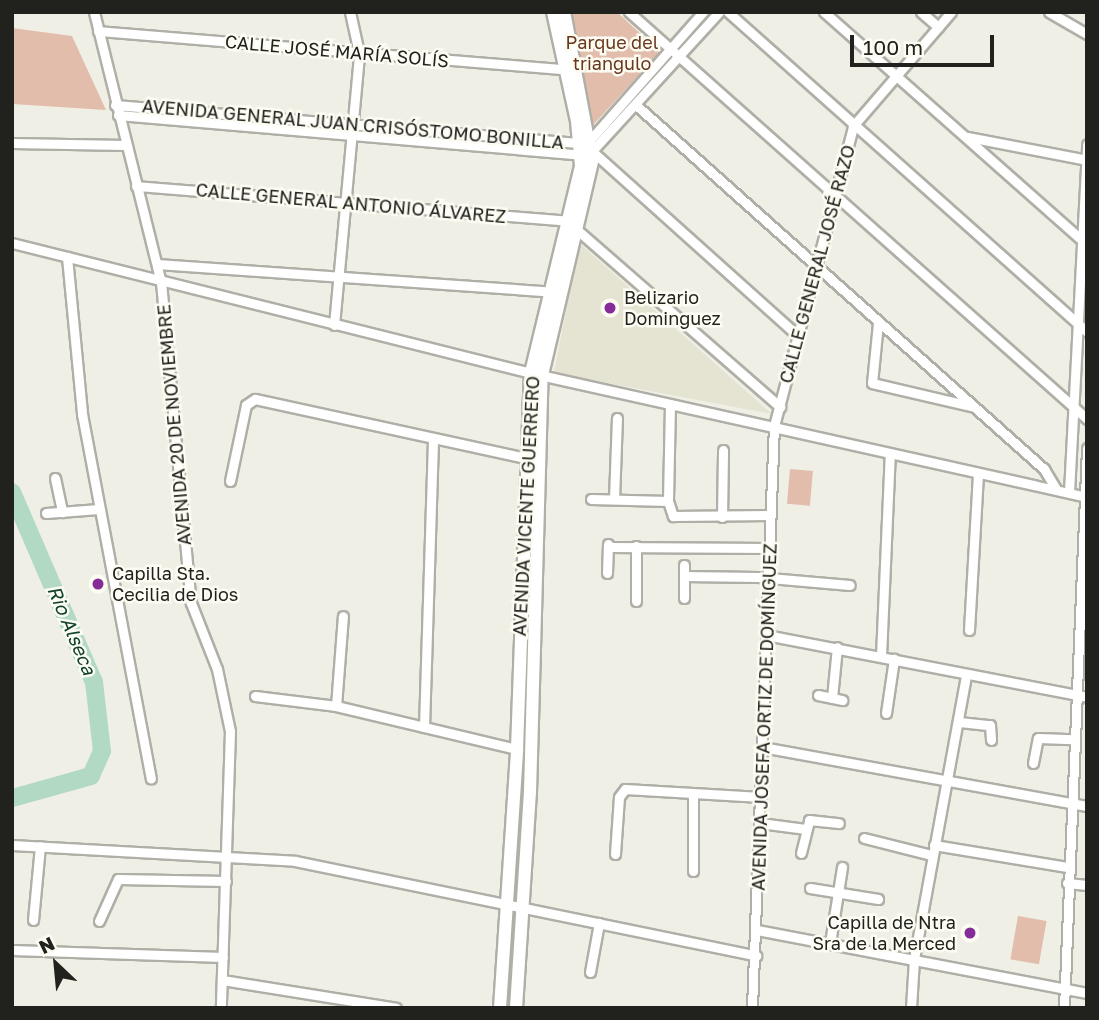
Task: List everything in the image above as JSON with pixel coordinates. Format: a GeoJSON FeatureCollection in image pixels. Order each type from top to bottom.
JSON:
{"type":"FeatureCollection","features":[{"type":"Feature","properties":{"kind":"main road","name":"AVENIDA VICENTE GUERRERO"},"geometry":{"type":"LineString","coordinates":[[553,12],[571,70]]}},
{"type":"Feature","properties":{"kind":"main road","name":"AVENIDA VICENTE GUERRERO"},"geometry":{"type":"LineString","coordinates":[[516,1008],[524,907],[526,458],[536,374],[573,224],[586,147],[571,70],[564,12]]}},
{"type":"Feature","properties":{"kind":"main road","name":"AVENIDA VICENTE GUERRERO"},"geometry":{"type":"LineString","coordinates":[[500,1008],[509,904],[517,749],[525,683],[536,374]]}},
{"type":"Feature","properties":{"kind":"street","name":"AVENIDA 20 DE NOVIEMBRE"},"geometry":{"type":"LineString","coordinates":[[94,12],[161,282],[191,603],[217,669],[230,731],[220,1008]]}},
{"type":"Feature","properties":{"kind":"street"},"geometry":{"type":"LineString","coordinates":[[334,325],[359,53],[350,12]]}},
{"type":"Feature","properties":{"kind":"street"},"geometry":{"type":"LineString","coordinates":[[629,12],[1087,419]]}},
{"type":"Feature","properties":{"kind":"street"},"geometry":{"type":"LineString","coordinates":[[586,147],[704,12]]}},
{"type":"Feature","properties":{"kind":"street"},"geometry":{"type":"LineString","coordinates":[[586,147],[636,105],[719,12]]}},
{"type":"Feature","properties":{"kind":"street"},"geometry":{"type":"LineString","coordinates":[[728,12],[1087,332]]}},
{"type":"Feature","properties":{"kind":"street"},"geometry":{"type":"LineString","coordinates":[[824,12],[1084,243]]}},
{"type":"Feature","properties":{"kind":"street"},"geometry":{"type":"LineString","coordinates":[[921,12],[938,27]]}},
{"type":"Feature","properties":{"kind":"street","name":"CALLE GENERAL JOSÉ RAZO"},"geometry":{"type":"LineString","coordinates":[[774,426],[853,126],[951,12]]}},
{"type":"Feature","properties":{"kind":"street"},"geometry":{"type":"LineString","coordinates":[[1049,12],[1087,34]]}},
{"type":"Feature","properties":{"kind":"street","name":"CALLE JOSÉ MARÍA SOLÍS"},"geometry":{"type":"LineString","coordinates":[[98,32],[571,70]]}},
{"type":"Feature","properties":{"kind":"street","name":"AVENIDA GENERAL JUAN CRISÓSTOMO BONILLA"},"geometry":{"type":"LineString","coordinates":[[115,105],[586,147]]}},
{"type":"Feature","properties":{"kind":"street"},"geometry":{"type":"LineString","coordinates":[[636,105],[1044,469],[1056,489]]}},
{"type":"Feature","properties":{"kind":"street","name":"AVENIDA GENERAL JUAN CRISÓSTOMO BONILLA"},"geometry":{"type":"LineString","coordinates":[[118,115],[352,138],[586,147]]}},
{"type":"Feature","properties":{"kind":"street"},"geometry":{"type":"LineString","coordinates":[[967,137],[1086,160]]}},
{"type":"Feature","properties":{"kind":"street"},"geometry":{"type":"LineString","coordinates":[[12,143],[125,145]]}},
{"type":"Feature","properties":{"kind":"street"},"geometry":{"type":"LineString","coordinates":[[1069,492],[1084,243],[1087,144]]}},
{"type":"Feature","properties":{"kind":"street"},"geometry":{"type":"LineString","coordinates":[[586,147],[799,337]]}},
{"type":"Feature","properties":{"kind":"street","name":"CALLE GENERAL ANTONIO ÁLVAREZ"},"geometry":{"type":"LineString","coordinates":[[136,186],[346,202],[573,224]]}},
{"type":"Feature","properties":{"kind":"street"},"geometry":{"type":"LineString","coordinates":[[573,224],[780,407]]}},
{"type":"Feature","properties":{"kind":"street"},"geometry":{"type":"LineString","coordinates":[[12,243],[536,374],[1086,497]]}},
{"type":"Feature","properties":{"kind":"street"},"geometry":{"type":"LineString","coordinates":[[67,257],[82,414],[151,779]]}},
{"type":"Feature","properties":{"kind":"street"},"geometry":{"type":"LineString","coordinates":[[157,264],[556,292]]}},
{"type":"Feature","properties":{"kind":"street"},"geometry":{"type":"LineString","coordinates":[[878,323],[872,383],[976,407]]}},
{"type":"Feature","properties":{"kind":"street"},"geometry":{"type":"LineString","coordinates":[[230,481],[249,400],[526,458]]}},
{"type":"Feature","properties":{"kind":"street"},"geometry":{"type":"LineString","coordinates":[[670,404],[667,500],[673,516],[771,515]]}},
{"type":"Feature","properties":{"kind":"street"},"geometry":{"type":"LineString","coordinates":[[614,499],[617,418]]}},
{"type":"Feature","properties":{"kind":"street","name":"AVENIDA JOSEFA ORTIZ DE DOMÍNGUEZ"},"geometry":{"type":"LineString","coordinates":[[752,1008],[774,426]]}},
{"type":"Feature","properties":{"kind":"street"},"geometry":{"type":"LineString","coordinates":[[424,727],[433,439]]}},
{"type":"Feature","properties":{"kind":"street"},"geometry":{"type":"LineString","coordinates":[[1064,1008],[1067,867],[1087,448]]}},
{"type":"Feature","properties":{"kind":"street"},"geometry":{"type":"LineString","coordinates":[[722,517],[723,450]]}},
{"type":"Feature","properties":{"kind":"street"},"geometry":{"type":"LineString","coordinates":[[881,656],[890,453]]}},
{"type":"Feature","properties":{"kind":"street"},"geometry":{"type":"LineString","coordinates":[[969,630],[978,472]]}},
{"type":"Feature","properties":{"kind":"street"},"geometry":{"type":"LineString","coordinates":[[55,478],[62,512]]}},
{"type":"Feature","properties":{"kind":"street"},"geometry":{"type":"LineString","coordinates":[[591,499],[667,500]]}},
{"type":"Feature","properties":{"kind":"street"},"geometry":{"type":"LineString","coordinates":[[46,513],[99,509]]}},
{"type":"Feature","properties":{"kind":"street"},"geometry":{"type":"LineString","coordinates":[[607,573],[608,545],[769,548]]}},
{"type":"Feature","properties":{"kind":"street"},"geometry":{"type":"LineString","coordinates":[[636,546],[636,601]]}},
{"type":"Feature","properties":{"kind":"street"},"geometry":{"type":"LineString","coordinates":[[684,565],[684,598]]}},
{"type":"Feature","properties":{"kind":"street"},"geometry":{"type":"LineString","coordinates":[[684,576],[768,577],[850,585]]}},
{"type":"Feature","properties":{"kind":"street"},"geometry":{"type":"LineString","coordinates":[[336,706],[343,616]]}},
{"type":"Feature","properties":{"kind":"street"},"geometry":{"type":"LineString","coordinates":[[766,635],[1087,697]]}},
{"type":"Feature","properties":{"kind":"street"},"geometry":{"type":"LineString","coordinates":[[818,695],[837,699],[837,648]]}},
{"type":"Feature","properties":{"kind":"street"},"geometry":{"type":"LineString","coordinates":[[886,713],[894,659]]}},
{"type":"Feature","properties":{"kind":"street"},"geometry":{"type":"LineString","coordinates":[[911,1008],[914,959],[931,855],[966,675]]}},
{"type":"Feature","properties":{"kind":"street"},"geometry":{"type":"LineString","coordinates":[[256,696],[336,706],[517,749]]}},
{"type":"Feature","properties":{"kind":"street"},"geometry":{"type":"LineString","coordinates":[[959,722],[990,725],[991,740]]}},
{"type":"Feature","properties":{"kind":"street"},"geometry":{"type":"LineString","coordinates":[[1033,763],[1038,738],[1073,739]]}},
{"type":"Feature","properties":{"kind":"street"},"geometry":{"type":"LineString","coordinates":[[762,747],[1087,806]]}},
{"type":"Feature","properties":{"kind":"street"},"geometry":{"type":"LineString","coordinates":[[615,854],[619,797],[625,789],[761,797]]}},
{"type":"Feature","properties":{"kind":"street"},"geometry":{"type":"LineString","coordinates":[[693,793],[693,871]]}},
{"type":"Feature","properties":{"kind":"street"},"geometry":{"type":"LineString","coordinates":[[802,853],[810,818],[839,823]]}},
{"type":"Feature","properties":{"kind":"street"},"geometry":{"type":"LineString","coordinates":[[760,823],[806,829]]}},
{"type":"Feature","properties":{"kind":"street"},"geometry":{"type":"LineString","coordinates":[[864,838],[931,855]]}},
{"type":"Feature","properties":{"kind":"street"},"geometry":{"type":"LineString","coordinates":[[12,845],[226,855],[295,862],[756,956]]}},
{"type":"Feature","properties":{"kind":"street"},"geometry":{"type":"LineString","coordinates":[[934,845],[1067,867]]}},
{"type":"Feature","properties":{"kind":"street"},"geometry":{"type":"LineString","coordinates":[[33,920],[40,846]]}},
{"type":"Feature","properties":{"kind":"street"},"geometry":{"type":"LineString","coordinates":[[830,943],[842,867]]}},
{"type":"Feature","properties":{"kind":"street"},"geometry":{"type":"LineString","coordinates":[[99,921],[118,879],[226,881]]}},
{"type":"Feature","properties":{"kind":"street"},"geometry":{"type":"LineString","coordinates":[[1067,883],[1087,885]]}},
{"type":"Feature","properties":{"kind":"street"},"geometry":{"type":"LineString","coordinates":[[810,888],[878,900]]}},
{"type":"Feature","properties":{"kind":"street"},"geometry":{"type":"LineString","coordinates":[[590,971],[599,923]]}},
{"type":"Feature","properties":{"kind":"street"},"geometry":{"type":"LineString","coordinates":[[757,930],[1087,993]]}},
{"type":"Feature","properties":{"kind":"street"},"geometry":{"type":"LineString","coordinates":[[12,950],[223,957]]}},
{"type":"Feature","properties":{"kind":"street"},"geometry":{"type":"LineString","coordinates":[[222,980],[396,1008]]}},
{"type":"Feature","properties":{"kind":"shaded area","name":"Belizario Dominguez"},"geometry":{"type":"Polygon","coordinates":[[[579,243],[772,414],[554,373],[579,243]]]}},
{"type":"Feature","properties":{"kind":"green space","name":"Parque del triangulo"},"geometry":{"type":"Polygon","coordinates":[[[569,12],[617,12],[660,52],[593,125],[569,12]]]}},
{"type":"Feature","properties":{"kind":"green space"},"geometry":{"type":"Polygon","coordinates":[[[12,28],[72,36],[106,110],[12,104],[12,28]]]}},
{"type":"Feature","properties":{"kind":"green space"},"geometry":{"type":"Polygon","coordinates":[[[790,469],[813,471],[810,506],[787,504],[790,469]]]}},
{"type":"Feature","properties":{"kind":"green space"},"geometry":{"type":"Polygon","coordinates":[[[1018,916],[1047,921],[1039,964],[1010,959],[1018,916]]]}},
{"type":"Feature","properties":{"kind":"waterway","name":"Rio Alseca"},"geometry":{"type":"LineString","coordinates":[[12,492],[94,682],[102,751],[91,776],[12,798]]}},
{"type":"Feature","properties":{"kind":"place","name":"Belizario Dominguez"},"geometry":{"type":"Point","coordinates":[610,308]}},
{"type":"Feature","properties":{"kind":"place","name":"Capilla Sta. Cecilia de Dios"},"geometry":{"type":"Point","coordinates":[98,584]}},
{"type":"Feature","properties":{"kind":"place","name":"Capilla de Ntra Sra de la Merced"},"geometry":{"type":"Point","coordinates":[970,933]}}]}
